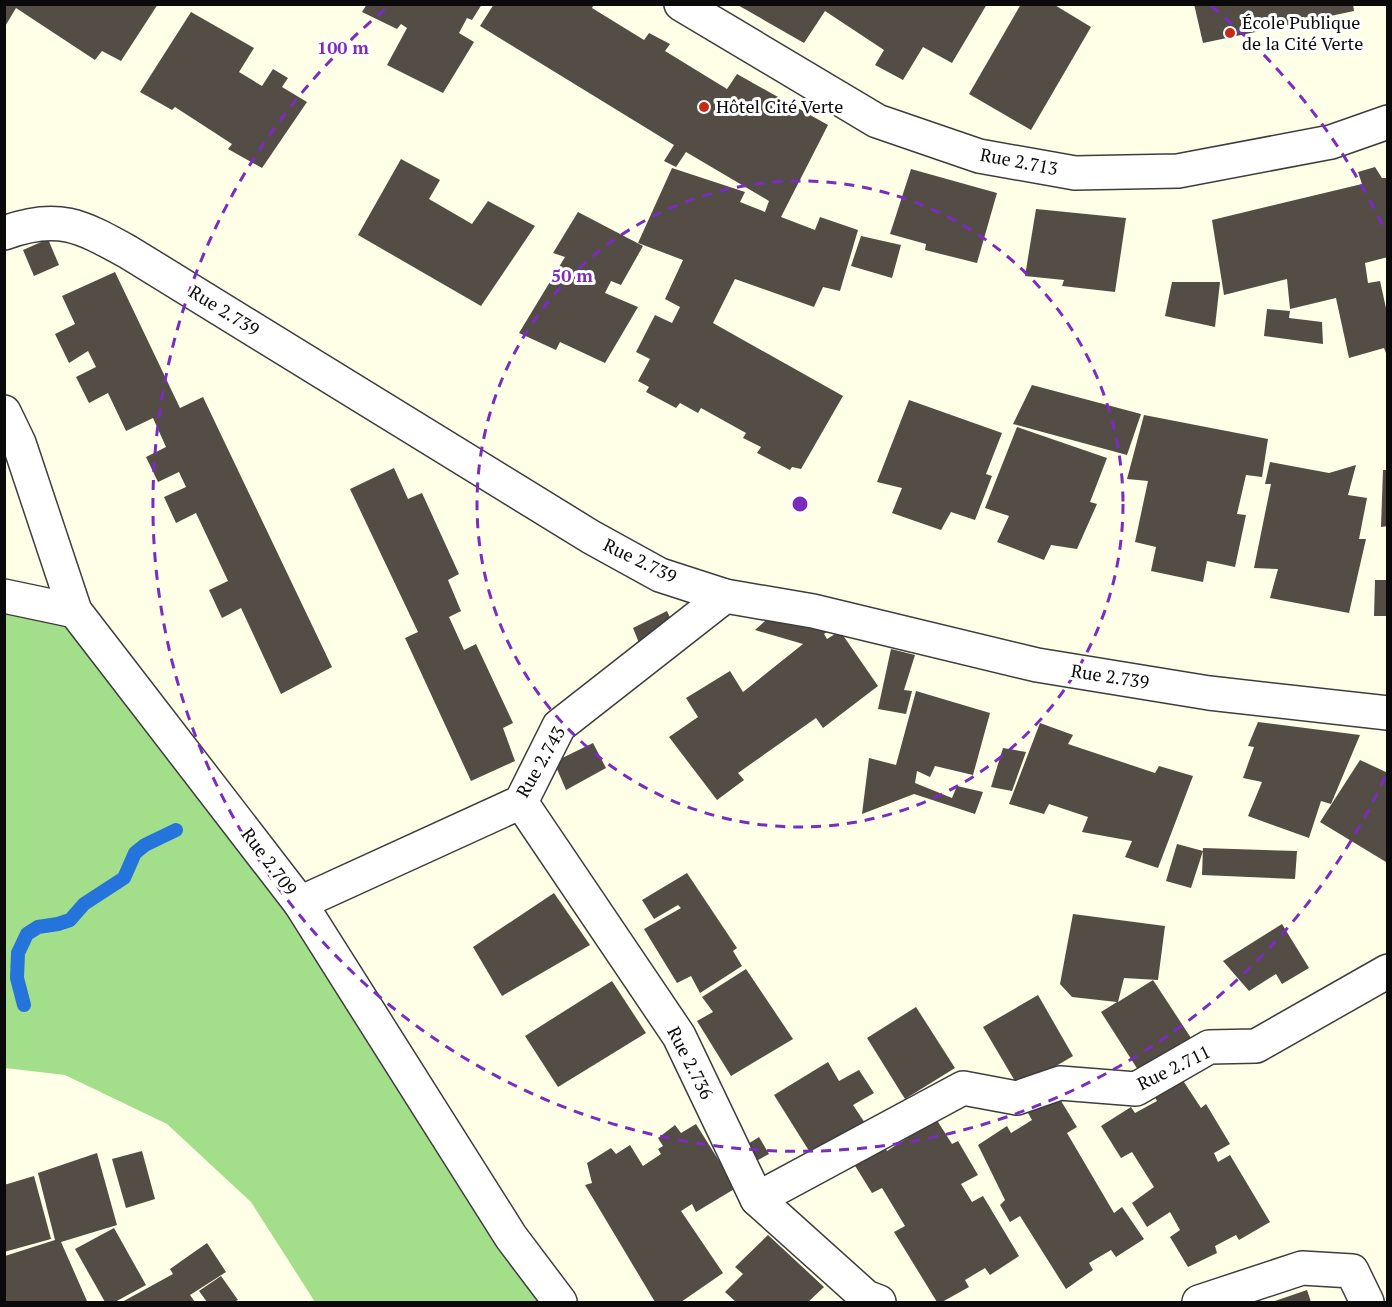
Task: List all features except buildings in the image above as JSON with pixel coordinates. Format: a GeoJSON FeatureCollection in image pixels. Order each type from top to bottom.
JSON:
{"type":"FeatureCollection","features":[{"type":"Feature","properties":{"kind":"street","name":"Rue 2.713"},"geometry":{"type":"LineString","coordinates":[[681,4],[877,120],[979,156],[1075,173],[1178,171],[1331,142],[1388,122]]}},
{"type":"Feature","properties":{"kind":"street","name":"Rue 2.739"},"geometry":{"type":"LineString","coordinates":[[4,233],[27,225],[56,222],[89,231],[128,252],[591,537],[660,575],[725,596],[813,611],[1037,665],[1209,693],[1388,713]]}},
{"type":"Feature","properties":{"kind":"street","name":"Rue 2.709"},"geometry":{"type":"LineString","coordinates":[[4,412],[19,443],[75,611],[300,903],[511,1237],[561,1302]]}},
{"type":"Feature","properties":{"kind":"street"},"geometry":{"type":"LineString","coordinates":[[4,596],[75,611]]}},
{"type":"Feature","properties":{"kind":"street","name":"Rue 2.743"},"geometry":{"type":"LineString","coordinates":[[300,903],[521,802],[559,726],[725,596]]}},
{"type":"Feature","properties":{"kind":"street","name":"Rue 2.736"},"geometry":{"type":"LineString","coordinates":[[521,802],[679,1036],[757,1199],[867,1297],[879,1302]]}},
{"type":"Feature","properties":{"kind":"street","name":"Rue 2.711"},"geometry":{"type":"LineString","coordinates":[[757,1199],[963,1088],[1017,1098],[1060,1083],[1136,1089],[1209,1047],[1256,1046],[1388,971]]}},
{"type":"Feature","properties":{"kind":"street"},"geometry":{"type":"LineString","coordinates":[[1199,1302],[1302,1268],[1352,1271],[1367,1302]]}},
{"type":"Feature","properties":{"kind":"green space"},"geometry":{"type":"Polygon","coordinates":[[[5,596],[75,611],[560,1302],[315,1302],[251,1202],[167,1124],[65,1075],[5,1068],[5,596]]]}},
{"type":"Feature","properties":{"kind":"waterway"},"geometry":{"type":"LineString","coordinates":[[24,1005],[17,978],[18,953],[27,934],[38,927],[70,920],[84,904],[124,878],[135,853],[145,845],[176,830]]}},
{"type":"Feature","properties":{"kind":"place","name":"École Publique de la Cité Verte"},"geometry":{"type":"Point","coordinates":[1230,33]}},
{"type":"Feature","properties":{"kind":"place","name":"Hôtel Cité Verte"},"geometry":{"type":"Point","coordinates":[704,107]}}]}
